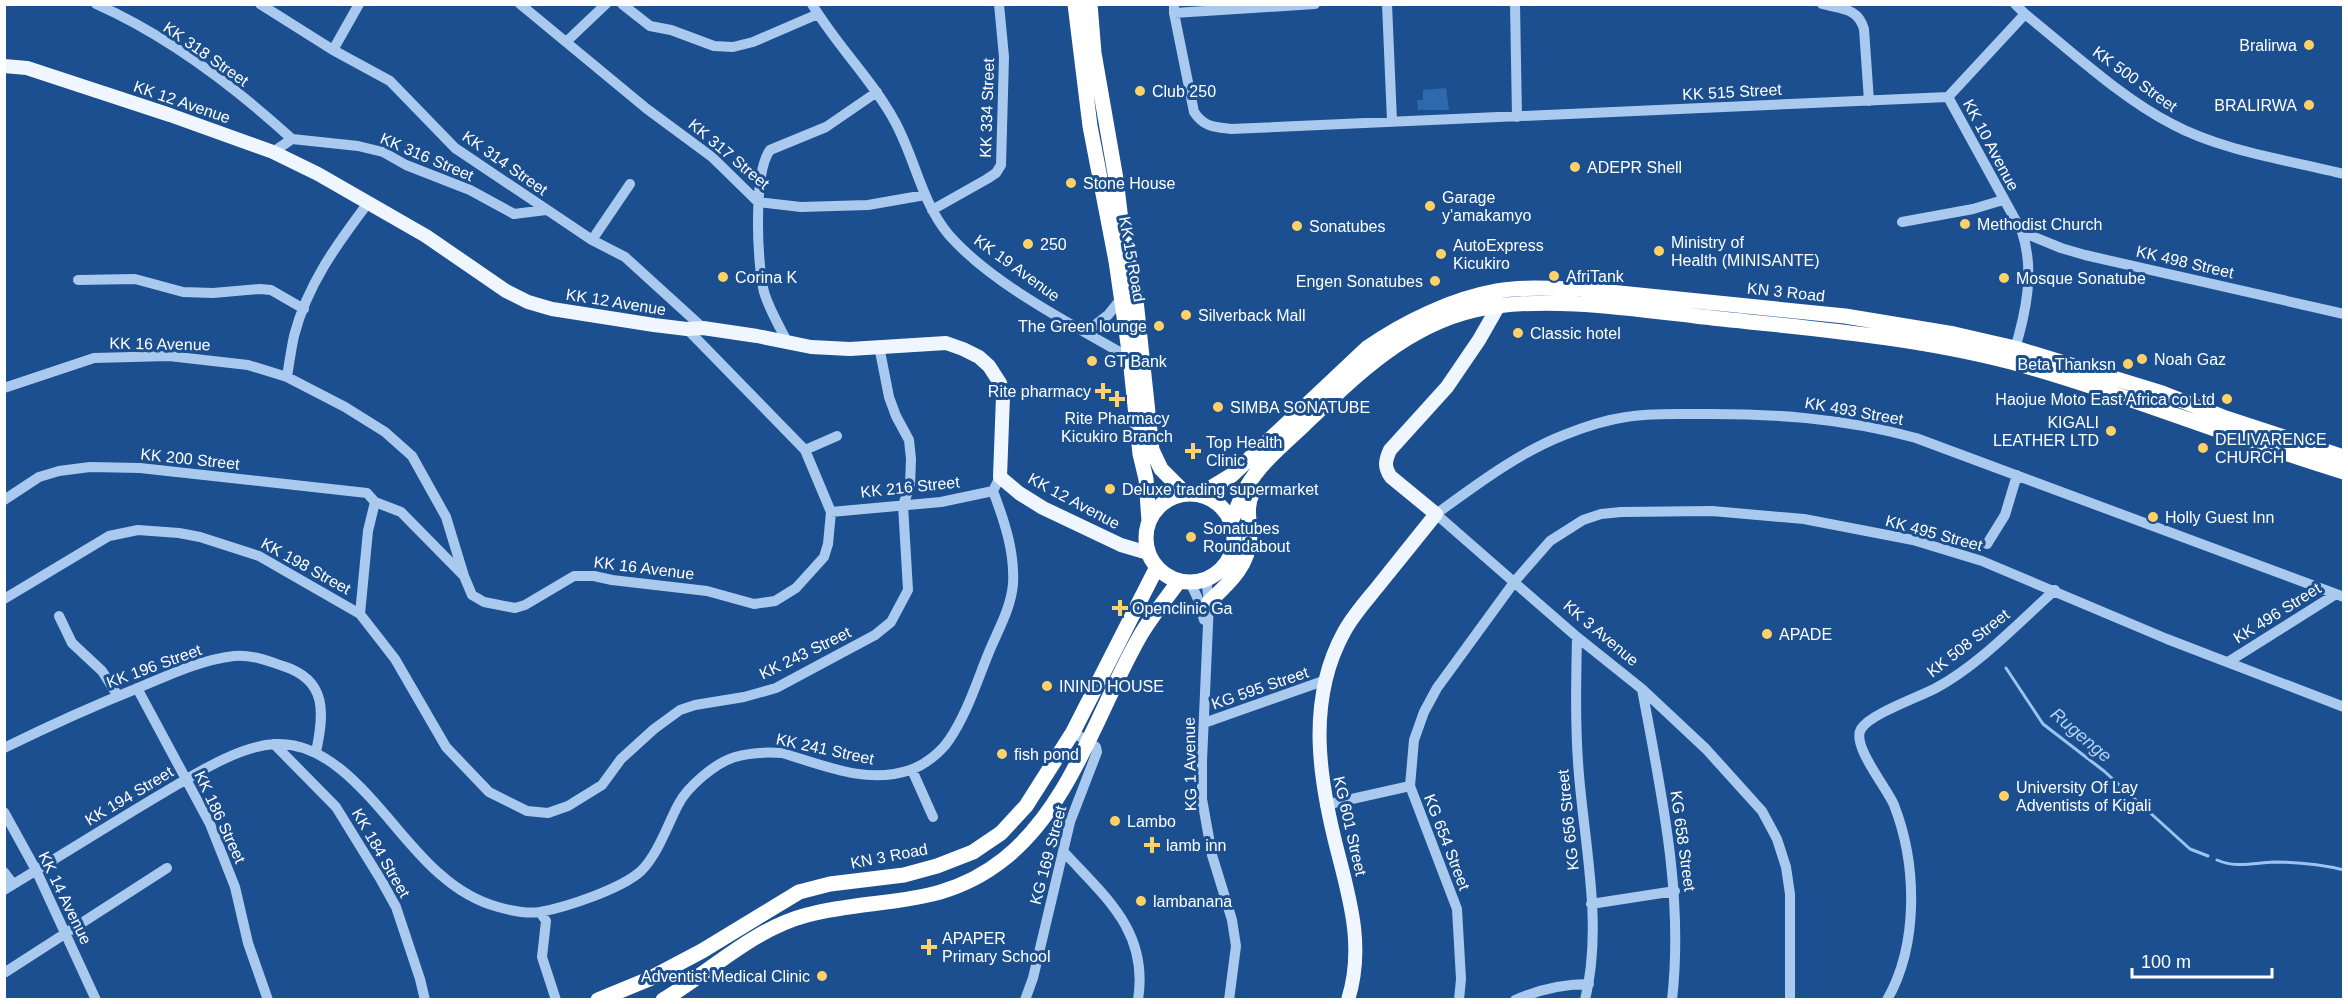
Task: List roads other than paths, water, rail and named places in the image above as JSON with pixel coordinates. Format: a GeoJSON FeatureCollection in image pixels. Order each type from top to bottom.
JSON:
{"type":"FeatureCollection","features":[{"type":"Feature","properties":{"kind":"highway","name":"KK 15 Road"},"geometry":{"type":"LineString","coordinates":[[1075,4],[1090,126],[1116,261],[1130,358],[1140,454],[1146,479],[1149,521]]}},
{"type":"Feature","properties":{"kind":"highway","name":"KK 15 Road"},"geometry":{"type":"LineString","coordinates":[[1090,4],[1094,53],[1116,179],[1122,229],[1135,291],[1152,450],[1161,469],[1192,495]]}},
{"type":"Feature","properties":{"kind":"highway","name":"KN 3 Road"},"geometry":{"type":"LineString","coordinates":[[1265,457],[1366,348],[1387,334],[1452,304],[1580,290],[1845,316],[1954,334],[2343,472]]}},
{"type":"Feature","properties":{"kind":"highway","name":"KN 3 Road"},"geometry":{"type":"LineString","coordinates":[[1265,457],[1376,359],[1414,333],[1499,298]]}},
{"type":"Feature","properties":{"kind":"highway","name":"KN 3 Road"},"geometry":{"type":"LineString","coordinates":[[2013,355],[2162,393],[2223,417],[2343,457]]}},
{"type":"Feature","properties":{"kind":"highway"},"geometry":{"type":"LineString","coordinates":[[1192,495],[1218,505],[1231,522],[1234,535],[1226,564],[1206,579],[1185,581],[1167,576],[1157,567],[1148,553],[1145,537],[1149,521],[1158,508],[1171,498],[1192,495],[1265,457]]}},
{"type":"Feature","properties":{"kind":"highway"},"geometry":{"type":"LineString","coordinates":[[1231,522],[1246,487],[1265,457]]}},
{"type":"Feature","properties":{"kind":"highway"},"geometry":{"type":"LineString","coordinates":[[1209,602],[1240,570],[1247,556],[1250,538],[1247,511],[1251,496],[1262,476],[1265,457]]}},
{"type":"Feature","properties":{"kind":"highway","name":"KN 3 Road"},"geometry":{"type":"LineString","coordinates":[[598,999],[649,979],[680,963],[799,892],[830,884],[904,875],[937,866],[974,852],[1001,833],[1026,806],[1073,732],[1157,567]]}},
{"type":"Feature","properties":{"kind":"highway"},"geometry":{"type":"LineString","coordinates":[[663,999],[754,939],[782,924],[807,915],[833,910],[935,895],[968,882],[1005,859],[1040,823],[1062,790],[1140,635],[1185,581]]}},
{"type":"Feature","properties":{"kind":"main road","name":"KK 12 Avenue"},"geometry":{"type":"LineString","coordinates":[[4,66],[27,68],[273,152],[318,174],[426,236],[506,291],[528,302],[552,309],[687,329],[703,328],[811,347],[850,349],[946,343],[971,353],[989,366],[1000,383],[1003,396],[1000,477],[1019,493],[1043,507],[1113,542],[1148,553]]}},
{"type":"Feature","properties":{"kind":"main road","name":"KK 3 Avenue"},"geometry":{"type":"LineString","coordinates":[[1436,514],[1391,477],[1386,470],[1385,461],[1390,450],[1447,387],[1479,340],[1499,298]]}},
{"type":"Feature","properties":{"kind":"main road"},"geometry":{"type":"LineString","coordinates":[[1474,310],[1479,340]]}},
{"type":"Feature","properties":{"kind":"main road","name":"KG 601 Street"},"geometry":{"type":"LineString","coordinates":[[1348,999],[1357,956],[1356,930],[1351,900],[1325,805],[1318,748],[1319,715],[1334,653],[1345,630],[1436,514]]}},
{"type":"Feature","properties":{"kind":"street","name":"KK 318 Street"},"geometry":{"type":"LineString","coordinates":[[96,4],[147,31],[197,64],[271,120],[292,139]]}},
{"type":"Feature","properties":{"kind":"street","name":"KK 314 Street"},"geometry":{"type":"LineString","coordinates":[[260,4],[333,50],[390,81],[455,148],[592,240],[625,257],[703,328]]}},
{"type":"Feature","properties":{"kind":"street"},"geometry":{"type":"LineString","coordinates":[[333,50],[359,4]]}},
{"type":"Feature","properties":{"kind":"street","name":"KK 317 Street"},"geometry":{"type":"LineString","coordinates":[[520,4],[647,109],[712,157],[758,202],[801,207],[868,205],[925,195]]}},
{"type":"Feature","properties":{"kind":"street"},"geometry":{"type":"LineString","coordinates":[[566,42],[606,4]]}},
{"type":"Feature","properties":{"kind":"street"},"geometry":{"type":"LineString","coordinates":[[622,4],[650,26],[671,30],[698,42],[714,46],[734,47],[753,42],[815,9]]}},
{"type":"Feature","properties":{"kind":"street","name":"KK 334 Street"},"geometry":{"type":"LineString","coordinates":[[932,210],[987,179],[996,173],[1001,165],[1004,57],[999,4]]}},
{"type":"Feature","properties":{"kind":"street"},"geometry":{"type":"LineString","coordinates":[[1174,9],[1315,4]]}},
{"type":"Feature","properties":{"kind":"street"},"geometry":{"type":"LineString","coordinates":[[1387,4],[1392,121]]}},
{"type":"Feature","properties":{"kind":"street"},"geometry":{"type":"LineString","coordinates":[[1515,4],[1517,117]]}},
{"type":"Feature","properties":{"kind":"street"},"geometry":{"type":"LineString","coordinates":[[1822,4],[1854,12],[1862,20],[1869,101]]}},
{"type":"Feature","properties":{"kind":"street"},"geometry":{"type":"LineString","coordinates":[[2015,4],[2025,14]]}},
{"type":"Feature","properties":{"kind":"street","name":"KK 19 Avenue"},"geometry":{"type":"LineString","coordinates":[[815,9],[877,92],[910,150],[932,210],[949,235],[974,259],[1009,284],[1130,358]]}},
{"type":"Feature","properties":{"kind":"street","name":"KK 515 Street"},"geometry":{"type":"LineString","coordinates":[[1174,9],[1194,112],[1201,122],[1210,127],[1231,129],[1948,97]]}},
{"type":"Feature","properties":{"kind":"street","name":"KK 10 Avenue"},"geometry":{"type":"LineString","coordinates":[[2013,355],[2030,281],[2028,251],[2022,232],[1948,97],[2025,14]]}},
{"type":"Feature","properties":{"kind":"street","name":"KK 500 Street"},"geometry":{"type":"LineString","coordinates":[[2025,14],[2148,111],[2174,125],[2221,143],[2343,174]]}},
{"type":"Feature","properties":{"kind":"street"},"geometry":{"type":"LineString","coordinates":[[788,342],[765,293],[761,275],[758,202],[765,157],[770,150],[826,127],[877,92]]}},
{"type":"Feature","properties":{"kind":"street"},"geometry":{"type":"LineString","coordinates":[[273,152],[292,139]]}},
{"type":"Feature","properties":{"kind":"street","name":"KK 316 Street"},"geometry":{"type":"LineString","coordinates":[[292,139],[348,144],[383,152],[406,165],[470,190],[514,214],[546,210]]}},
{"type":"Feature","properties":{"kind":"street"},"geometry":{"type":"LineString","coordinates":[[592,240],[630,184]]}},
{"type":"Feature","properties":{"kind":"street"},"geometry":{"type":"LineString","coordinates":[[1902,222],[1973,209],[2003,200]]}},
{"type":"Feature","properties":{"kind":"street"},"geometry":{"type":"LineString","coordinates":[[287,377],[294,335],[310,290],[334,248],[368,203]]}},
{"type":"Feature","properties":{"kind":"street","name":"KK 498 Street"},"geometry":{"type":"LineString","coordinates":[[2022,232],[2085,255],[2343,314]]}},
{"type":"Feature","properties":{"kind":"street"},"geometry":{"type":"LineString","coordinates":[[78,280],[135,279],[183,292],[271,290],[304,309]]}},
{"type":"Feature","properties":{"kind":"street"},"geometry":{"type":"LineString","coordinates":[[1086,332],[1108,315],[1121,299]]}},
{"type":"Feature","properties":{"kind":"street","name":"KK 16 Avenue"},"geometry":{"type":"LineString","coordinates":[[4,388],[94,358],[133,356],[207,359],[248,365],[287,377],[345,407],[385,432],[412,456],[446,517],[472,595],[484,602],[515,608],[525,605],[574,576],[707,591],[754,603],[775,601],[796,588],[824,557],[828,544],[831,512],[805,450],[687,329]]}},
{"type":"Feature","properties":{"kind":"street","name":"KK 243 Street"},"geometry":{"type":"LineString","coordinates":[[360,614],[394,659],[446,747],[489,792],[527,811],[548,813],[568,806],[602,786],[621,759],[654,729],[680,710],[776,688],[866,640],[891,622],[909,590],[903,505],[910,486],[909,440],[889,397],[879,346]]}},
{"type":"Feature","properties":{"kind":"street","name":"KK 493 Street"},"geometry":{"type":"LineString","coordinates":[[1436,514],[1518,458],[1562,435],[1599,423],[1640,415],[1787,416],[1878,427],[1916,438],[2339,595]]}},
{"type":"Feature","properties":{"kind":"street"},"geometry":{"type":"LineString","coordinates":[[805,450],[837,436]]}},
{"type":"Feature","properties":{"kind":"street","name":"KK 200 Street"},"geometry":{"type":"LineString","coordinates":[[4,500],[39,477],[59,471],[90,467],[140,468],[366,493],[375,502],[401,512],[464,576]]}},
{"type":"Feature","properties":{"kind":"street"},"geometry":{"type":"LineString","coordinates":[[1987,544],[2005,514],[2017,475]]}},
{"type":"Feature","properties":{"kind":"street"},"geometry":{"type":"LineString","coordinates":[[993,491],[1000,477]]}},
{"type":"Feature","properties":{"kind":"street","name":"KK 216 Street"},"geometry":{"type":"LineString","coordinates":[[831,512],[941,502],[993,491]]}},
{"type":"Feature","properties":{"kind":"street","name":"KK 241 Street"},"geometry":{"type":"LineString","coordinates":[[316,752],[338,767],[383,812],[439,874],[464,893],[483,903],[528,913],[540,912],[591,896],[630,879],[642,869],[651,857],[685,792],[714,768],[734,757],[770,752],[782,753],[863,776],[886,776],[912,770],[930,759],[948,741],[960,720],[1011,599],[1013,572],[1010,552],[1004,520],[993,491]]}},
{"type":"Feature","properties":{"kind":"street"},"geometry":{"type":"LineString","coordinates":[[360,614],[368,531],[375,502]]}},
{"type":"Feature","properties":{"kind":"street","name":"KK 495 Street"},"geometry":{"type":"LineString","coordinates":[[1515,581],[1550,541],[1583,520],[1601,514],[1712,510],[1803,519],[1913,540],[1982,561],[2167,639],[2343,707]]}},
{"type":"Feature","properties":{"kind":"street","name":"KK 3 Avenue"},"geometry":{"type":"LineString","coordinates":[[1436,514],[1577,637],[1642,689],[1735,780],[1761,811],[1777,838],[1786,867],[1790,894],[1790,999]]}},
{"type":"Feature","properties":{"kind":"street","name":"KK 198 Street"},"geometry":{"type":"LineString","coordinates":[[4,599],[109,536],[138,530],[200,537],[260,556],[360,614]]}},
{"type":"Feature","properties":{"kind":"street","name":"KG 1 Avenue"},"geometry":{"type":"LineString","coordinates":[[1206,579],[1209,602],[1206,632],[1202,799],[1212,855],[1232,920],[1236,946],[1229,998]]}},
{"type":"Feature","properties":{"kind":"street","name":"KG 1 Avenue"},"geometry":{"type":"LineString","coordinates":[[1185,581],[1200,606],[1206,632]]}},
{"type":"Feature","properties":{"kind":"street","name":"KG 654 Street"},"geometry":{"type":"LineString","coordinates":[[1459,999],[1461,979],[1456,909],[1410,786],[1414,740],[1424,712],[1437,688],[1515,581]]}},
{"type":"Feature","properties":{"kind":"street","name":"KK 508 Street"},"geometry":{"type":"LineString","coordinates":[[1887,999],[1901,967],[1908,939],[1911,896],[1909,867],[1905,840],[1893,803],[1858,741],[1858,733],[1869,720],[1958,674],[2055,590]]}},
{"type":"Feature","properties":{"kind":"street","name":"KK 496 Street"},"geometry":{"type":"LineString","coordinates":[[2228,662],[2339,595]]}},
{"type":"Feature","properties":{"kind":"street"},"geometry":{"type":"LineString","coordinates":[[59,616],[72,643],[102,671],[118,696]]}},
{"type":"Feature","properties":{"kind":"street","name":"KG 656 Street"},"geometry":{"type":"LineString","coordinates":[[1577,637],[1575,733],[1591,904],[1592,950],[1589,984],[1585,999]]}},
{"type":"Feature","properties":{"kind":"street","name":"KK 196 Street"},"geometry":{"type":"LineString","coordinates":[[4,748],[76,712],[194,665],[236,655],[262,659],[291,668],[312,683],[320,699],[321,728],[316,752]]}},
{"type":"Feature","properties":{"kind":"street","name":"KG 595 Street"},"geometry":{"type":"LineString","coordinates":[[1204,723],[1326,680]]}},
{"type":"Feature","properties":{"kind":"street","name":"KK 186 Street"},"geometry":{"type":"LineString","coordinates":[[137,688],[210,824],[235,887],[248,943],[268,999]]}},
{"type":"Feature","properties":{"kind":"street","name":"KG 658 Street"},"geometry":{"type":"LineString","coordinates":[[1642,689],[1670,838],[1677,934],[1672,999]]}},
{"type":"Feature","properties":{"kind":"street"},"geometry":{"type":"LineString","coordinates":[[1073,732],[1088,741]]}},
{"type":"Feature","properties":{"kind":"street","name":"KG 169 Street"},"geometry":{"type":"LineString","coordinates":[[1025,999],[1034,978],[1070,822],[1097,752],[1096,747],[1088,741]]}},
{"type":"Feature","properties":{"kind":"street"},"geometry":{"type":"LineString","coordinates":[[274,744],[293,745],[316,752]]}},
{"type":"Feature","properties":{"kind":"street","name":"KK 194 Street"},"geometry":{"type":"LineString","coordinates":[[9,887],[186,780],[248,750],[274,744]]}},
{"type":"Feature","properties":{"kind":"street","name":"KK 184 Street"},"geometry":{"type":"LineString","coordinates":[[274,744],[336,807],[381,880],[396,907],[425,999]]}},
{"type":"Feature","properties":{"kind":"street"},"geometry":{"type":"LineString","coordinates":[[912,770],[933,817]]}},
{"type":"Feature","properties":{"kind":"street"},"geometry":{"type":"LineString","coordinates":[[1325,805],[1410,786]]}},
{"type":"Feature","properties":{"kind":"street","name":"KK 14 Avenue"},"geometry":{"type":"LineString","coordinates":[[4,812],[36,870],[96,999]]}},
{"type":"Feature","properties":{"kind":"street"},"geometry":{"type":"LineString","coordinates":[[1063,851],[1117,909],[1130,931],[1138,955],[1141,978],[1138,999]]}},
{"type":"Feature","properties":{"kind":"street"},"geometry":{"type":"LineString","coordinates":[[4,973],[167,868]]}},
{"type":"Feature","properties":{"kind":"street"},"geometry":{"type":"LineString","coordinates":[[4,872],[9,887]]}},
{"type":"Feature","properties":{"kind":"street"},"geometry":{"type":"LineString","coordinates":[[1591,904],[1675,891]]}},
{"type":"Feature","properties":{"kind":"street"},"geometry":{"type":"LineString","coordinates":[[540,912],[546,921],[542,957],[556,999]]}},
{"type":"Feature","properties":{"kind":"street"},"geometry":{"type":"LineString","coordinates":[[1515,999],[1541,989],[1566,984],[1589,984]]}},
{"type":"Feature","properties":{"kind":"street"},"geometry":{"type":"LineString","coordinates":[[1229,998],[1242,999]]}},
{"type":"Feature","properties":{"kind":"waterway","name":"Rugenge"},"geometry":{"type":"LineString","coordinates":[[2006,668],[2043,724],[2104,771],[2190,849],[2208,856]]}},
{"type":"Feature","properties":{"kind":"waterway","name":"Rugenge"},"geometry":{"type":"LineString","coordinates":[[2217,860],[2237,864],[2300,863],[2344,870]]}},
{"type":"Feature","properties":{"kind":"place","name":"Bralirwa"},"geometry":{"type":"Point","coordinates":[2309,45]}},
{"type":"Feature","properties":{"kind":"place","name":"Club 250"},"geometry":{"type":"Point","coordinates":[1140,91]}},
{"type":"Feature","properties":{"kind":"place","name":"BRALIRWA"},"geometry":{"type":"Point","coordinates":[2309,105]}},
{"type":"Feature","properties":{"kind":"place","name":"ADEPR Shell"},"geometry":{"type":"Point","coordinates":[1575,167]}},
{"type":"Feature","properties":{"kind":"place","name":"Stone House"},"geometry":{"type":"Point","coordinates":[1071,183]}},
{"type":"Feature","properties":{"kind":"place","name":"Garage y'amakamyo"},"geometry":{"type":"Point","coordinates":[1430,206]}},
{"type":"Feature","properties":{"kind":"place","name":"Methodist Church"},"geometry":{"type":"Point","coordinates":[1965,224]}},
{"type":"Feature","properties":{"kind":"place","name":"Sonatubes"},"geometry":{"type":"Point","coordinates":[1297,226]}},
{"type":"Feature","properties":{"kind":"place","name":"250"},"geometry":{"type":"Point","coordinates":[1028,244]}},
{"type":"Feature","properties":{"kind":"place","name":"Ministry of Health (MINISANTE)"},"geometry":{"type":"Point","coordinates":[1659,251]}},
{"type":"Feature","properties":{"kind":"place","name":"AutoExpress Kicukiro"},"geometry":{"type":"Point","coordinates":[1441,254]}},
{"type":"Feature","properties":{"kind":"place","name":"AfriTank"},"geometry":{"type":"Point","coordinates":[1554,276]}},
{"type":"Feature","properties":{"kind":"place","name":"Corina K"},"geometry":{"type":"Point","coordinates":[723,277]}},
{"type":"Feature","properties":{"kind":"place","name":"Mosque Sonatube"},"geometry":{"type":"Point","coordinates":[2004,278]}},
{"type":"Feature","properties":{"kind":"place","name":"Engen Sonatubes"},"geometry":{"type":"Point","coordinates":[1435,281]}},
{"type":"Feature","properties":{"kind":"place","name":"Silverback Mall"},"geometry":{"type":"Point","coordinates":[1186,315]}},
{"type":"Feature","properties":{"kind":"place","name":"The Green lounge"},"geometry":{"type":"Point","coordinates":[1159,326]}},
{"type":"Feature","properties":{"kind":"place","name":"Classic hotel"},"geometry":{"type":"Point","coordinates":[1518,333]}},
{"type":"Feature","properties":{"kind":"place","name":"Noah Gaz"},"geometry":{"type":"Point","coordinates":[2142,359]}},
{"type":"Feature","properties":{"kind":"place","name":"GT Bank"},"geometry":{"type":"Point","coordinates":[1092,361]}},
{"type":"Feature","properties":{"kind":"place","name":"Beta Thanksn"},"geometry":{"type":"Point","coordinates":[2128,364]}},
{"type":"Feature","properties":{"kind":"place","name":"Rite pharmacy"},"geometry":{"type":"Point","coordinates":[1103,391]}},
{"type":"Feature","properties":{"kind":"place","name":"Rite Pharmacy Kicukiro Branch"},"geometry":{"type":"Point","coordinates":[1117,399]}},
{"type":"Feature","properties":{"kind":"place","name":"Haojue Moto East Africa co Ltd"},"geometry":{"type":"Point","coordinates":[2227,399]}},
{"type":"Feature","properties":{"kind":"place","name":"SIMBA SONATUBE"},"geometry":{"type":"Point","coordinates":[1218,407]}},
{"type":"Feature","properties":{"kind":"place","name":"KIGALI LEATHER LTD"},"geometry":{"type":"Point","coordinates":[2111,431]}},
{"type":"Feature","properties":{"kind":"place","name":"DELIVARENCE CHURCH"},"geometry":{"type":"Point","coordinates":[2203,448]}},
{"type":"Feature","properties":{"kind":"place","name":"Top Health Clinic"},"geometry":{"type":"Point","coordinates":[1193,451]}},
{"type":"Feature","properties":{"kind":"place","name":"Deluxe trading supermarket"},"geometry":{"type":"Point","coordinates":[1110,489]}},
{"type":"Feature","properties":{"kind":"place","name":"Holly Guest Inn"},"geometry":{"type":"Point","coordinates":[2153,517]}},
{"type":"Feature","properties":{"kind":"place","name":"Sonatubes Roundabout"},"geometry":{"type":"Point","coordinates":[1191,537]}},
{"type":"Feature","properties":{"kind":"place","name":"Openclinic Ga"},"geometry":{"type":"Point","coordinates":[1120,608]}},
{"type":"Feature","properties":{"kind":"place","name":"APADE"},"geometry":{"type":"Point","coordinates":[1767,634]}},
{"type":"Feature","properties":{"kind":"place","name":"ININD HOUSE"},"geometry":{"type":"Point","coordinates":[1047,686]}},
{"type":"Feature","properties":{"kind":"place","name":"fish pond"},"geometry":{"type":"Point","coordinates":[1002,754]}},
{"type":"Feature","properties":{"kind":"place","name":"University Of Lay Adventists of Kigali"},"geometry":{"type":"Point","coordinates":[2004,796]}},
{"type":"Feature","properties":{"kind":"place","name":"Lambo"},"geometry":{"type":"Point","coordinates":[1115,821]}},
{"type":"Feature","properties":{"kind":"place","name":"lamb inn"},"geometry":{"type":"Point","coordinates":[1152,845]}},
{"type":"Feature","properties":{"kind":"place","name":"lambanana"},"geometry":{"type":"Point","coordinates":[1141,901]}},
{"type":"Feature","properties":{"kind":"place","name":"APAPER Primary School"},"geometry":{"type":"Point","coordinates":[929,947]}},
{"type":"Feature","properties":{"kind":"place","name":"Adventist Medical Clinic"},"geometry":{"type":"Point","coordinates":[822,976]}}]}
